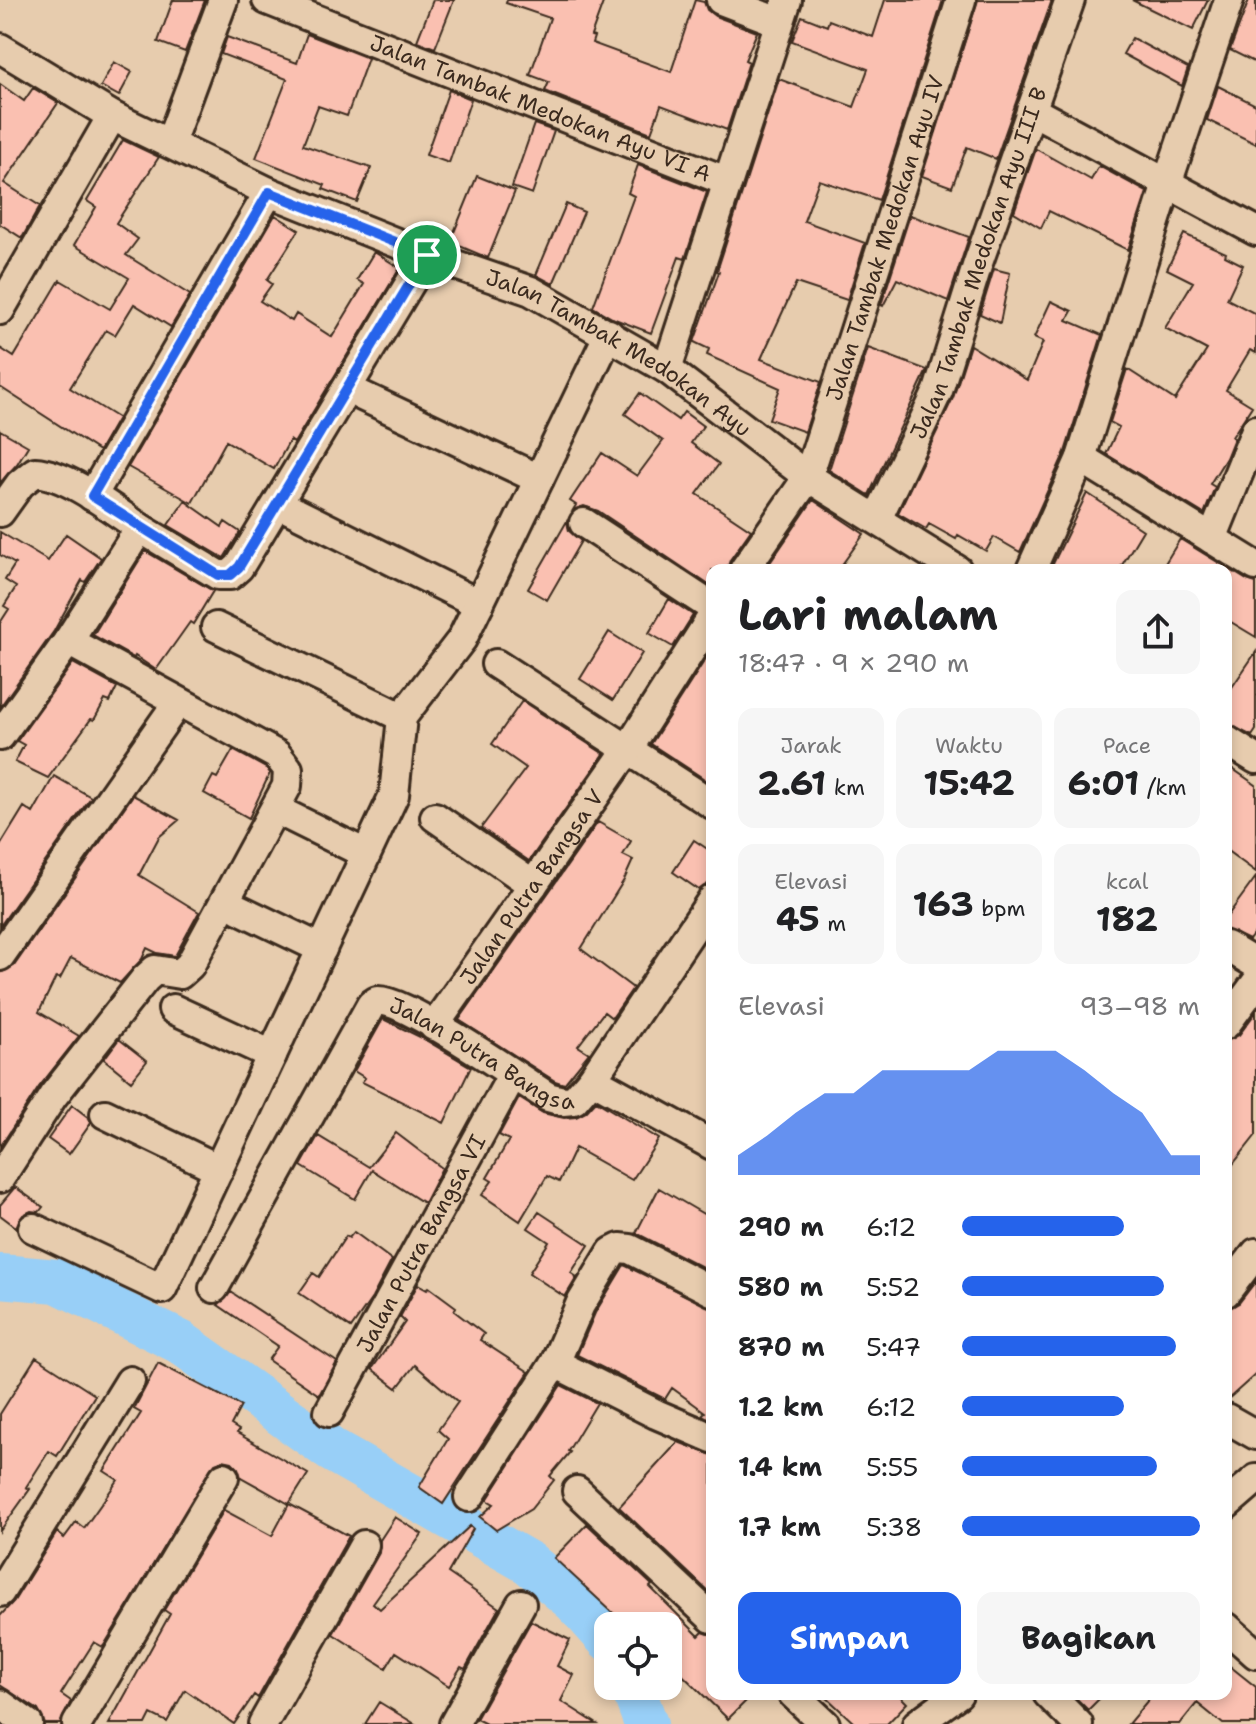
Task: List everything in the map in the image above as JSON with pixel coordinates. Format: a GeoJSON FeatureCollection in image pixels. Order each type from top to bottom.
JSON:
{"type":"FeatureCollection","features":[{"type":"Feature","properties":{"kind":"street"},"geometry":{"type":"LineString","coordinates":[[170,143],[223,0]]}},
{"type":"Feature","properties":{"kind":"street","name":"Jalan Tambak Medokan Ayu VI A"},"geometry":{"type":"LineString","coordinates":[[267,0],[726,181]]}},
{"type":"Feature","properties":{"kind":"street"},"geometry":{"type":"LineString","coordinates":[[667,369],[783,11],[721,0]]}},
{"type":"Feature","properties":{"kind":"street","name":"Jalan Tambak Medokan Ayu IV"},"geometry":{"type":"LineString","coordinates":[[748,564],[808,477],[961,0]]}},
{"type":"Feature","properties":{"kind":"street","name":"Jalan Tambak Medokan Ayu III B"},"geometry":{"type":"LineString","coordinates":[[877,519],[938,391],[978,263],[1070,0]]}},
{"type":"Feature","properties":{"kind":"street"},"geometry":{"type":"LineString","coordinates":[[1034,564],[1081,458],[1167,184],[1229,0]]}},
{"type":"Feature","properties":{"kind":"street","name":"Jalan Tambak Medokan Ayu"},"geometry":{"type":"LineString","coordinates":[[0,48],[112,116],[269,192],[427,255],[531,291],[667,369],[808,477],[948,564]]}},
{"type":"Feature","properties":{"kind":"street"},"geometry":{"type":"LineString","coordinates":[[1031,110],[1256,231]]}},
{"type":"Feature","properties":{"kind":"street"},"geometry":{"type":"LineString","coordinates":[[0,310],[112,116]]}},
{"type":"Feature","properties":{"kind":"street"},"geometry":{"type":"LineString","coordinates":[[92,496],[269,192]]}},
{"type":"Feature","properties":{"kind":"street"},"geometry":{"type":"LineString","coordinates":[[0,512],[20,484],[35,472],[48,473],[92,496],[218,575],[230,575],[239,567],[427,255]]}},
{"type":"Feature","properties":{"kind":"street"},"geometry":{"type":"LineString","coordinates":[[33,1228],[162,1289],[394,795],[402,717],[462,639],[609,334]]}},
{"type":"Feature","properties":{"kind":"street"},"geometry":{"type":"LineString","coordinates":[[360,395],[539,479]]}},
{"type":"Feature","properties":{"kind":"street"},"geometry":{"type":"LineString","coordinates":[[1212,539],[1256,430]]}},
{"type":"Feature","properties":{"kind":"street"},"geometry":{"type":"LineString","coordinates":[[1081,458],[1256,566]]}},
{"type":"Feature","properties":{"kind":"street"},"geometry":{"type":"LineString","coordinates":[[289,509],[479,604]]}},
{"type":"Feature","properties":{"kind":"street"},"geometry":{"type":"LineString","coordinates":[[584,523],[706,603]]}},
{"type":"Feature","properties":{"kind":"street"},"geometry":{"type":"LineString","coordinates":[[0,736],[68,641],[140,528]]}},
{"type":"Feature","properties":{"kind":"street","name":"Jalan Putra Bangsa V"},"geometry":{"type":"LineString","coordinates":[[434,1026],[628,749],[706,626]]}},
{"type":"Feature","properties":{"kind":"street"},"geometry":{"type":"LineString","coordinates":[[216,627],[402,717]]}},
{"type":"Feature","properties":{"kind":"street"},"geometry":{"type":"LineString","coordinates":[[0,1178],[53,1096],[145,979],[155,970],[180,974],[190,965],[287,786],[288,769],[277,755],[68,641]]}},
{"type":"Feature","properties":{"kind":"street"},"geometry":{"type":"LineString","coordinates":[[496,664],[706,800]]}},
{"type":"Feature","properties":{"kind":"street"},"geometry":{"type":"LineString","coordinates":[[0,956],[178,702]]}},
{"type":"Feature","properties":{"kind":"street"},"geometry":{"type":"LineString","coordinates":[[1232,744],[1256,759]]}},
{"type":"Feature","properties":{"kind":"street"},"geometry":{"type":"LineString","coordinates":[[287,815],[366,854]]}},
{"type":"Feature","properties":{"kind":"street"},"geometry":{"type":"LineString","coordinates":[[435,817],[533,885]]}},
{"type":"Feature","properties":{"kind":"street"},"geometry":{"type":"LineString","coordinates":[[239,909],[322,949]]}},
{"type":"Feature","properties":{"kind":"street"},"geometry":{"type":"LineString","coordinates":[[592,1079],[706,909]]}},
{"type":"Feature","properties":{"kind":"street"},"geometry":{"type":"LineString","coordinates":[[1232,950],[1256,964]]}},
{"type":"Feature","properties":{"kind":"street"},"geometry":{"type":"LineString","coordinates":[[1232,1016],[1256,983]]}},
{"type":"Feature","properties":{"kind":"street","name":"Jalan Putra Bangsa"},"geometry":{"type":"LineString","coordinates":[[214,1288],[371,1005],[383,1000],[434,1026],[548,1097],[574,1100],[592,1079],[706,1142]]}},
{"type":"Feature","properties":{"kind":"street"},"geometry":{"type":"LineString","coordinates":[[173,1009],[272,1055]]}},
{"type":"Feature","properties":{"kind":"street","name":"Jalan Putra Bangsa VI"},"geometry":{"type":"LineString","coordinates":[[329,1412],[513,1074]]}},
{"type":"Feature","properties":{"kind":"street"},"geometry":{"type":"LineString","coordinates":[[105,1114],[219,1169]]}},
{"type":"Feature","properties":{"kind":"street"},"geometry":{"type":"LineString","coordinates":[[469,1497],[555,1363],[580,1305],[612,1252],[620,1248],[630,1249],[706,1288]]}},
{"type":"Feature","properties":{"kind":"street"},"geometry":{"type":"LineString","coordinates":[[1232,1284],[1256,1253]]}},
{"type":"Feature","properties":{"kind":"street"},"geometry":{"type":"LineString","coordinates":[[555,1363],[706,1435]]}},
{"type":"Feature","properties":{"kind":"street"},"geometry":{"type":"LineString","coordinates":[[0,1592],[130,1381]]}},
{"type":"Feature","properties":{"kind":"street"},"geometry":{"type":"LineString","coordinates":[[1232,1421],[1256,1435]]}},
{"type":"Feature","properties":{"kind":"street"},"geometry":{"type":"LineString","coordinates":[[77,1724],[224,1477]]}},
{"type":"Feature","properties":{"kind":"street"},"geometry":{"type":"LineString","coordinates":[[1232,1500],[1256,1479]]}},
{"type":"Feature","properties":{"kind":"street"},"geometry":{"type":"LineString","coordinates":[[577,1491],[706,1612]]}},
{"type":"Feature","properties":{"kind":"street"},"geometry":{"type":"LineString","coordinates":[[263,1724],[364,1545]]}},
{"type":"Feature","properties":{"kind":"street"},"geometry":{"type":"LineString","coordinates":[[454,1724],[521,1604]]}},
{"type":"Feature","properties":{"kind":"street"},"geometry":{"type":"LineString","coordinates":[[1232,1632],[1256,1654]]}},
{"type":"Feature","properties":{"kind":"street"},"geometry":{"type":"LineString","coordinates":[[799,1700],[825,1724]]}},
{"type":"Feature","properties":{"kind":"street"},"geometry":{"type":"LineString","coordinates":[[917,1724],[950,1700]]}},
{"type":"Feature","properties":{"kind":"street"},"geometry":{"type":"LineString","coordinates":[[1054,1700],[1078,1724]]}},
{"type":"Feature","properties":{"kind":"street"},"geometry":{"type":"LineString","coordinates":[[0,1704],[28,1724]]}},
{"type":"Feature","properties":{"kind":"building"},"geometry":{"type":"Polygon","coordinates":[[[173,0],[205,0],[185,52],[158,42],[173,0]]]}},
{"type":"Feature","properties":{"kind":"building"},"geometry":{"type":"Polygon","coordinates":[[[433,0],[454,0],[435,48],[417,41],[433,0]]]}},
{"type":"Feature","properties":{"kind":"building"},"geometry":{"type":"Polygon","coordinates":[[[507,0],[604,0],[591,36],[594,37],[592,43],[671,72],[695,0],[704,2],[707,10],[715,16],[757,32],[745,60],[749,62],[727,130],[661,105],[651,133],[545,91],[549,82],[530,75],[550,18],[506,3],[507,0]]]}},
{"type":"Feature","properties":{"kind":"building"},"geometry":{"type":"Polygon","coordinates":[[[885,0],[943,0],[879,200],[819,180],[804,221],[865,243],[847,300],[796,283],[761,359],[821,382],[805,432],[769,419],[780,388],[707,355],[709,349],[694,342],[779,79],[854,107],[868,69],[792,41],[802,16],[827,26],[829,20],[873,37],[885,0]]]}},
{"type":"Feature","properties":{"kind":"building"},"geometry":{"type":"Polygon","coordinates":[[[978,0],[1052,0],[996,159],[967,147],[952,187],[922,176],[978,0]]]}},
{"type":"Feature","properties":{"kind":"building"},"geometry":{"type":"Polygon","coordinates":[[[1132,0],[1208,0],[1193,30],[1132,0]]]}},
{"type":"Feature","properties":{"kind":"building"},"geometry":{"type":"Polygon","coordinates":[[[1249,0],[1256,0],[1256,63],[1230,50],[1249,0]]]}},
{"type":"Feature","properties":{"kind":"building"},"geometry":{"type":"Polygon","coordinates":[[[307,34],[368,58],[347,116],[318,106],[303,145],[371,168],[357,202],[323,189],[325,185],[256,158],[287,79],[221,54],[227,37],[297,63],[307,34]]]}},
{"type":"Feature","properties":{"kind":"building"},"geometry":{"type":"Polygon","coordinates":[[[1132,38],[1188,68],[1182,86],[1123,54],[1132,38]]]}},
{"type":"Feature","properties":{"kind":"building"},"geometry":{"type":"Polygon","coordinates":[[[114,62],[132,72],[119,96],[101,86],[114,62]]]}},
{"type":"Feature","properties":{"kind":"building"},"geometry":{"type":"Polygon","coordinates":[[[0,84],[24,101],[33,88],[58,103],[4,183],[40,206],[22,238],[0,224],[0,84]]]}},
{"type":"Feature","properties":{"kind":"building"},"geometry":{"type":"Polygon","coordinates":[[[1218,86],[1256,105],[1256,144],[1207,120],[1218,86]]]}},
{"type":"Feature","properties":{"kind":"building"},"geometry":{"type":"Polygon","coordinates":[[[449,90],[471,99],[449,163],[426,155],[449,90]]]}},
{"type":"Feature","properties":{"kind":"building"},"geometry":{"type":"Polygon","coordinates":[[[534,124],[554,131],[532,194],[512,187],[534,124]]]}},
{"type":"Feature","properties":{"kind":"building"},"geometry":{"type":"Polygon","coordinates":[[[123,140],[159,157],[116,223],[138,239],[126,255],[190,295],[171,327],[134,304],[115,335],[106,330],[70,388],[118,418],[99,451],[0,387],[0,348],[14,357],[60,280],[110,309],[129,278],[74,245],[96,207],[87,201],[123,140]]]}},
{"type":"Feature","properties":{"kind":"building"},"geometry":{"type":"Polygon","coordinates":[[[1036,149],[1091,180],[1099,166],[1147,192],[1128,250],[1049,211],[1041,228],[1014,212],[1036,149]]]}},
{"type":"Feature","properties":{"kind":"building"},"geometry":{"type":"Polygon","coordinates":[[[638,165],[707,192],[685,259],[679,257],[651,333],[593,307],[634,196],[628,193],[638,165]]]}},
{"type":"Feature","properties":{"kind":"building"},"geometry":{"type":"Polygon","coordinates":[[[477,176],[515,191],[488,258],[450,242],[477,176]]]}},
{"type":"Feature","properties":{"kind":"building"},"geometry":{"type":"Polygon","coordinates":[[[566,204],[584,212],[553,284],[536,275],[566,204]]]}},
{"type":"Feature","properties":{"kind":"building"},"geometry":{"type":"Polygon","coordinates":[[[275,215],[299,230],[267,280],[272,284],[260,301],[292,321],[296,314],[332,337],[364,284],[357,280],[374,252],[400,268],[294,443],[290,440],[274,469],[226,441],[192,503],[128,467],[275,215]]]}},
{"type":"Feature","properties":{"kind":"building"},"geometry":{"type":"Polygon","coordinates":[[[910,215],[969,237],[948,301],[897,279],[883,306],[881,305],[910,215]]]}},
{"type":"Feature","properties":{"kind":"building"},"geometry":{"type":"Polygon","coordinates":[[[1184,234],[1226,253],[1225,256],[1243,265],[1227,299],[1256,314],[1256,353],[1250,350],[1226,390],[1252,406],[1232,437],[1226,458],[1210,484],[1215,487],[1204,514],[1106,454],[1119,427],[1110,422],[1127,369],[1175,400],[1207,350],[1165,328],[1193,282],[1167,269],[1184,234]]]}},
{"type":"Feature","properties":{"kind":"building"},"geometry":{"type":"Polygon","coordinates":[[[994,269],[1010,273],[1000,323],[980,314],[994,269]]]}},
{"type":"Feature","properties":{"kind":"building"},"geometry":{"type":"Polygon","coordinates":[[[1051,301],[1072,311],[1067,320],[1102,335],[1065,452],[1020,552],[994,537],[986,551],[958,535],[956,539],[929,524],[926,529],[898,513],[953,398],[970,345],[1027,380],[1043,342],[1034,338],[1051,301]]]}},
{"type":"Feature","properties":{"kind":"building"},"geometry":{"type":"Polygon","coordinates":[[[868,348],[927,370],[869,495],[829,470],[868,348]]]}},
{"type":"Feature","properties":{"kind":"building"},"geometry":{"type":"Polygon","coordinates":[[[640,393],[678,420],[684,412],[703,426],[691,443],[719,464],[697,494],[751,530],[729,564],[706,564],[706,583],[598,511],[584,506],[573,510],[576,505],[570,501],[602,453],[637,476],[663,441],[625,414],[640,393]]]}},
{"type":"Feature","properties":{"kind":"building"},"geometry":{"type":"Polygon","coordinates":[[[0,430],[28,446],[0,483],[0,430]]]}},
{"type":"Feature","properties":{"kind":"building"},"geometry":{"type":"Polygon","coordinates":[[[1087,493],[1143,530],[1123,564],[1053,564],[1087,493]]]}},
{"type":"Feature","properties":{"kind":"building"},"geometry":{"type":"Polygon","coordinates":[[[813,500],[864,534],[842,564],[769,564],[813,500]]]}},
{"type":"Feature","properties":{"kind":"building"},"geometry":{"type":"Polygon","coordinates":[[[185,501],[222,527],[225,522],[240,532],[224,558],[168,525],[185,501]]]}},
{"type":"Feature","properties":{"kind":"building"},"geometry":{"type":"Polygon","coordinates":[[[567,521],[569,531],[581,541],[547,600],[528,589],[567,521]]]}},
{"type":"Feature","properties":{"kind":"building"},"geometry":{"type":"Polygon","coordinates":[[[0,532],[48,561],[66,534],[101,558],[85,582],[82,580],[54,631],[0,707],[0,623],[9,609],[4,606],[16,587],[5,580],[15,564],[0,555],[0,532]]]}},
{"type":"Feature","properties":{"kind":"building"},"geometry":{"type":"Polygon","coordinates":[[[1180,539],[1221,564],[1165,564],[1180,539]]]}},
{"type":"Feature","properties":{"kind":"building"},"geometry":{"type":"Polygon","coordinates":[[[145,551],[213,591],[193,624],[190,622],[156,670],[93,635],[145,551]]]}},
{"type":"Feature","properties":{"kind":"building"},"geometry":{"type":"Polygon","coordinates":[[[1232,571],[1256,583],[1256,637],[1232,623],[1232,571]]]}},
{"type":"Feature","properties":{"kind":"building"},"geometry":{"type":"Polygon","coordinates":[[[669,599],[693,615],[673,647],[649,633],[669,599]]]}},
{"type":"Feature","properties":{"kind":"building"},"geometry":{"type":"Polygon","coordinates":[[[609,632],[642,653],[613,700],[580,679],[609,632]]]}},
{"type":"Feature","properties":{"kind":"building"},"geometry":{"type":"Polygon","coordinates":[[[1256,652],[1256,730],[1252,736],[1232,726],[1232,687],[1256,652]]]}},
{"type":"Feature","properties":{"kind":"building"},"geometry":{"type":"Polygon","coordinates":[[[706,658],[706,780],[651,744],[706,658]]]}},
{"type":"Feature","properties":{"kind":"building"},"geometry":{"type":"Polygon","coordinates":[[[73,663],[117,687],[110,702],[105,700],[94,720],[91,719],[48,778],[15,762],[24,745],[17,741],[73,663]]]}},
{"type":"Feature","properties":{"kind":"building"},"geometry":{"type":"Polygon","coordinates":[[[522,701],[604,754],[529,861],[481,828],[526,768],[492,744],[522,701]]]}},
{"type":"Feature","properties":{"kind":"building"},"geometry":{"type":"Polygon","coordinates":[[[233,750],[270,773],[249,818],[204,793],[233,750]]]}},
{"type":"Feature","properties":{"kind":"building"},"geometry":{"type":"Polygon","coordinates":[[[1232,768],[1256,785],[1256,872],[1232,854],[1232,768]]]}},
{"type":"Feature","properties":{"kind":"building"},"geometry":{"type":"Polygon","coordinates":[[[54,776],[91,797],[0,926],[0,846],[24,807],[33,813],[54,776]]]}},
{"type":"Feature","properties":{"kind":"building"},"geometry":{"type":"Polygon","coordinates":[[[133,795],[179,820],[159,837],[139,875],[199,912],[175,956],[147,948],[142,959],[120,983],[71,958],[60,979],[56,977],[39,1012],[79,1036],[39,1087],[0,1147],[0,973],[14,966],[133,795]]]}},
{"type":"Feature","properties":{"kind":"building"},"geometry":{"type":"Polygon","coordinates":[[[598,822],[631,841],[623,855],[633,860],[581,949],[633,988],[612,1018],[604,1012],[578,1046],[589,1053],[564,1084],[459,1020],[598,822]]]}},
{"type":"Feature","properties":{"kind":"building"},"geometry":{"type":"Polygon","coordinates":[[[694,840],[706,848],[706,885],[699,890],[673,872],[694,840]]]}},
{"type":"Feature","properties":{"kind":"building"},"geometry":{"type":"Polygon","coordinates":[[[1256,877],[1256,931],[1249,940],[1232,932],[1232,910],[1256,877]]]}},
{"type":"Feature","properties":{"kind":"building"},"geometry":{"type":"Polygon","coordinates":[[[1256,1012],[1256,1135],[1232,1165],[1232,1038],[1239,1035],[1256,1012]]]}},
{"type":"Feature","properties":{"kind":"building"},"geometry":{"type":"Polygon","coordinates":[[[383,1019],[471,1067],[444,1123],[362,1082],[365,1078],[354,1071],[383,1019]]]}},
{"type":"Feature","properties":{"kind":"building"},"geometry":{"type":"Polygon","coordinates":[[[119,1039],[147,1061],[131,1081],[104,1059],[119,1039]]]}},
{"type":"Feature","properties":{"kind":"building"},"geometry":{"type":"Polygon","coordinates":[[[519,1098],[543,1113],[564,1118],[586,1112],[596,1101],[659,1139],[632,1180],[575,1148],[559,1182],[547,1176],[520,1221],[482,1195],[492,1181],[487,1178],[509,1140],[499,1135],[519,1098]]]}},
{"type":"Feature","properties":{"kind":"building"},"geometry":{"type":"Polygon","coordinates":[[[72,1105],[91,1123],[69,1154],[48,1139],[72,1105]]]}},
{"type":"Feature","properties":{"kind":"building"},"geometry":{"type":"Polygon","coordinates":[[[396,1133],[442,1168],[424,1203],[372,1170],[355,1199],[301,1166],[318,1136],[369,1167],[396,1133]]]}},
{"type":"Feature","properties":{"kind":"building"},"geometry":{"type":"Polygon","coordinates":[[[15,1187],[43,1207],[39,1212],[31,1211],[23,1215],[16,1227],[0,1215],[0,1205],[15,1187]]]}},
{"type":"Feature","properties":{"kind":"building"},"geometry":{"type":"Polygon","coordinates":[[[659,1188],[706,1215],[706,1269],[636,1233],[659,1188]]]}},
{"type":"Feature","properties":{"kind":"building"},"geometry":{"type":"Polygon","coordinates":[[[539,1212],[589,1245],[571,1273],[577,1277],[565,1297],[529,1273],[549,1242],[528,1228],[539,1212]]]}},
{"type":"Feature","properties":{"kind":"building"},"geometry":{"type":"Polygon","coordinates":[[[354,1232],[392,1260],[372,1298],[351,1328],[299,1293],[313,1273],[319,1277],[346,1236],[349,1238],[354,1232]]]}},
{"type":"Feature","properties":{"kind":"building"},"geometry":{"type":"Polygon","coordinates":[[[624,1265],[706,1305],[706,1417],[702,1415],[705,1412],[672,1388],[665,1399],[577,1355],[595,1313],[624,1265]]]}},
{"type":"Feature","properties":{"kind":"building"},"geometry":{"type":"Polygon","coordinates":[[[1256,1281],[1256,1374],[1232,1396],[1232,1306],[1239,1303],[1256,1281]]]}},
{"type":"Feature","properties":{"kind":"building"},"geometry":{"type":"Polygon","coordinates":[[[418,1284],[427,1289],[429,1287],[456,1307],[454,1311],[484,1334],[480,1340],[529,1372],[443,1504],[419,1487],[448,1439],[438,1430],[458,1402],[415,1365],[397,1388],[372,1369],[405,1322],[400,1317],[418,1284]]]}},
{"type":"Feature","properties":{"kind":"building"},"geometry":{"type":"Polygon","coordinates":[[[231,1292],[337,1362],[319,1395],[268,1360],[278,1346],[218,1305],[231,1292]]]}},
{"type":"Feature","properties":{"kind":"building"},"geometry":{"type":"Polygon","coordinates":[[[36,1357],[95,1395],[57,1456],[49,1451],[26,1487],[30,1489],[0,1531],[0,1414],[36,1357]]]}},
{"type":"Feature","properties":{"kind":"building"},"geometry":{"type":"Polygon","coordinates":[[[158,1363],[241,1406],[231,1425],[239,1430],[237,1433],[308,1474],[289,1504],[241,1477],[232,1462],[223,1460],[215,1463],[103,1647],[94,1642],[61,1694],[71,1701],[60,1724],[45,1724],[38,1710],[0,1685],[0,1616],[14,1601],[57,1532],[64,1538],[76,1522],[84,1528],[118,1480],[104,1471],[141,1413],[134,1409],[158,1363]]]}},
{"type":"Feature","properties":{"kind":"building"},"geometry":{"type":"Polygon","coordinates":[[[561,1385],[597,1403],[570,1452],[550,1476],[554,1480],[531,1509],[496,1530],[480,1517],[494,1504],[487,1500],[561,1385]]]}},
{"type":"Feature","properties":{"kind":"building"},"geometry":{"type":"Polygon","coordinates":[[[678,1442],[706,1453],[706,1589],[619,1507],[678,1442]]]}},
{"type":"Feature","properties":{"kind":"building"},"geometry":{"type":"Polygon","coordinates":[[[289,1504],[349,1536],[258,1698],[254,1695],[234,1724],[185,1690],[167,1722],[151,1714],[146,1724],[109,1724],[170,1614],[164,1610],[224,1510],[272,1536],[289,1504]]]}},
{"type":"Feature","properties":{"kind":"building"},"geometry":{"type":"Polygon","coordinates":[[[395,1517],[422,1534],[373,1603],[380,1609],[470,1526],[473,1529],[448,1573],[499,1608],[465,1669],[461,1667],[449,1686],[396,1652],[386,1668],[333,1634],[379,1553],[380,1540],[395,1517]]]}},
{"type":"Feature","properties":{"kind":"building"},"geometry":{"type":"Polygon","coordinates":[[[587,1524],[652,1585],[650,1587],[675,1612],[612,1612],[554,1558],[587,1524]]]}},
{"type":"Feature","properties":{"kind":"building"},"geometry":{"type":"Polygon","coordinates":[[[682,1619],[699,1636],[706,1633],[706,1698],[682,1675],[682,1619]]]}},
{"type":"Feature","properties":{"kind":"building"},"geometry":{"type":"Polygon","coordinates":[[[531,1621],[570,1640],[557,1666],[574,1675],[561,1701],[597,1724],[486,1724],[476,1719],[531,1621]]]}},
{"type":"Feature","properties":{"kind":"building"},"geometry":{"type":"Polygon","coordinates":[[[1232,1668],[1256,1687],[1256,1724],[1223,1724],[1197,1703],[1180,1724],[1128,1724],[1148,1700],[1232,1700],[1232,1668]]]}},
{"type":"Feature","properties":{"kind":"building"},"geometry":{"type":"Polygon","coordinates":[[[708,1700],[747,1700],[728,1719],[708,1700]]]}},
{"type":"Feature","properties":{"kind":"building"},"geometry":{"type":"Polygon","coordinates":[[[829,1700],[904,1700],[907,1703],[887,1724],[855,1724],[829,1700]]]}},
{"type":"Feature","properties":{"kind":"building"},"geometry":{"type":"Polygon","coordinates":[[[1078,1700],[1098,1700],[1088,1710],[1078,1700]]]}},
{"type":"Feature","properties":{"kind":"building"},"geometry":{"type":"Polygon","coordinates":[[[379,1702],[415,1724],[365,1724],[379,1702]]]}},
{"type":"Feature","properties":{"kind":"waterway"},"geometry":{"type":"LineString","coordinates":[[0,1276],[57,1281],[180,1342],[333,1451],[529,1563],[575,1602],[594,1623]]}},
{"type":"Feature","properties":{"kind":"waterway"},"geometry":{"type":"LineString","coordinates":[[637,1700],[646,1724]]}},
{"type":"Feature","properties":{"kind":"route"},"geometry":{"type":"LineString","coordinates":[[269,192],[427,255],[239,567],[230,575],[218,575],[92,496],[269,192]]}}]}
